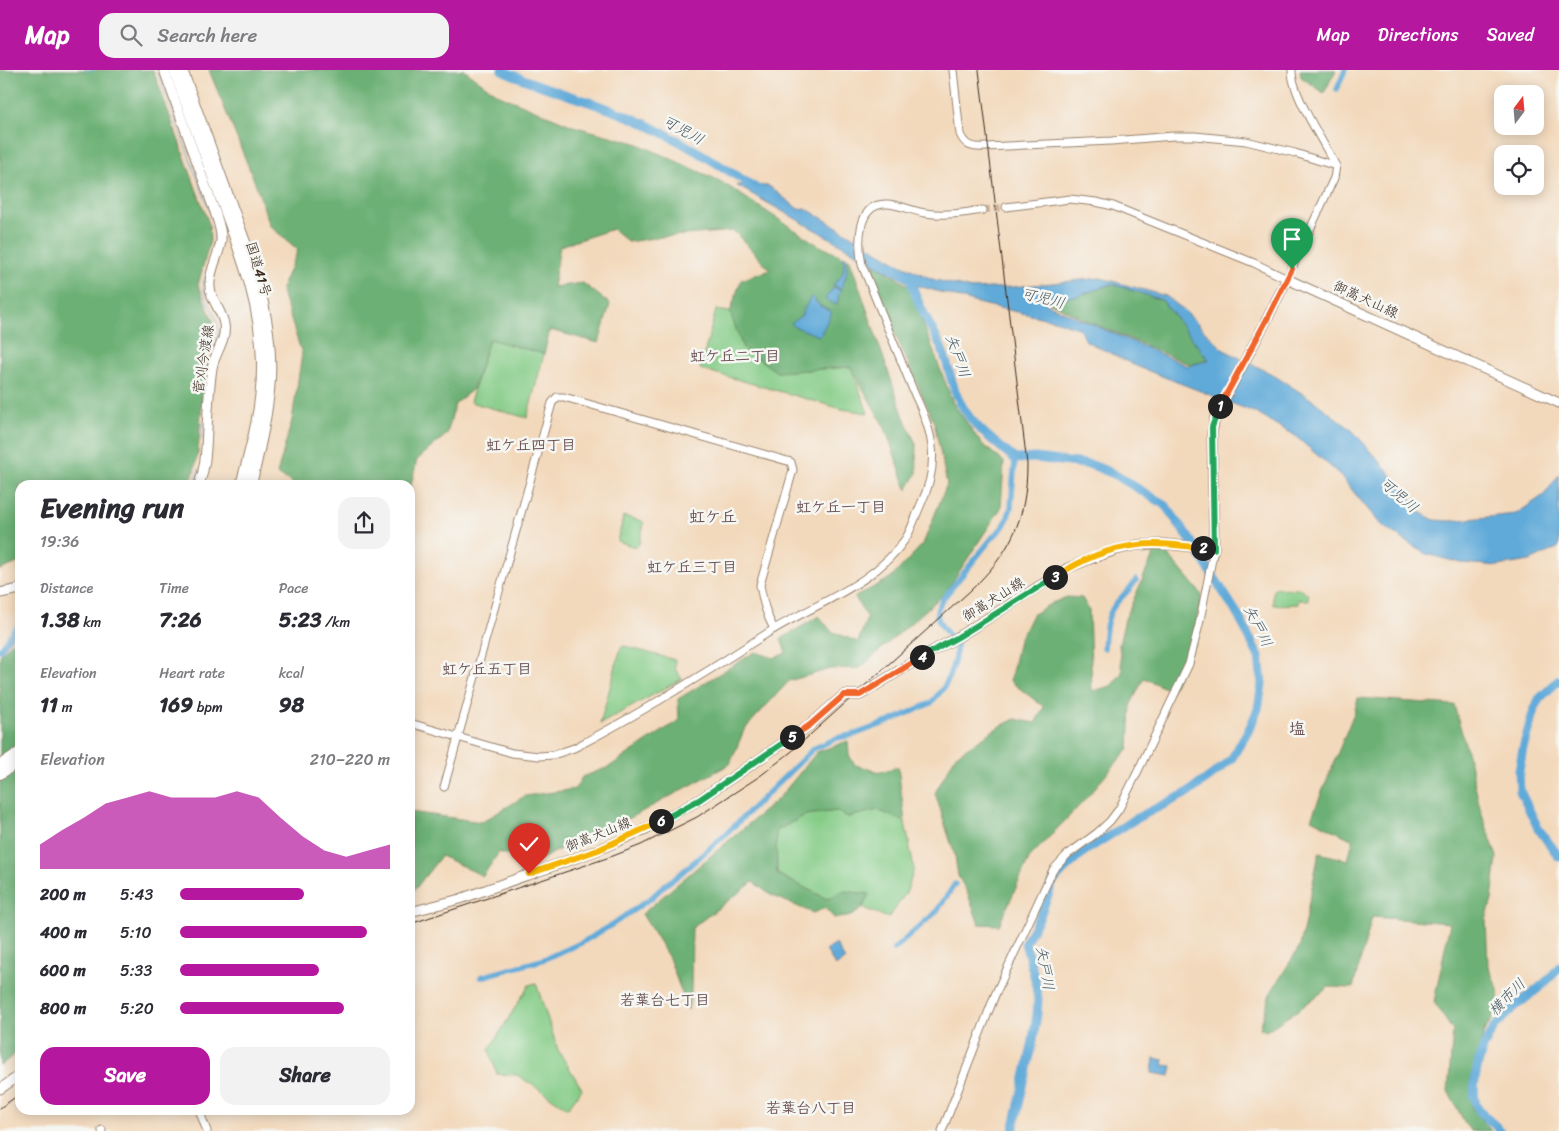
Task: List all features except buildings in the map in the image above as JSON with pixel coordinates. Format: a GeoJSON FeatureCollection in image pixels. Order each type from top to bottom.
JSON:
{"type":"FeatureCollection","features":[{"type":"Feature","properties":{"kind":"highway","name":"国道41号"},"geometry":{"type":"LineString","coordinates":[[174,70],[246,268],[258,315],[262,362],[261,385],[253,438],[242,480]]}},
{"type":"Feature","properties":{"kind":"highway","name":"国道41号"},"geometry":{"type":"LineString","coordinates":[[182,70],[253,264],[262,294],[268,328],[270,378],[268,402],[252,480]]}},
{"type":"Feature","properties":{"kind":"highway"},"geometry":{"type":"LineString","coordinates":[[0,765],[15,755]]}},
{"type":"Feature","properties":{"kind":"highway"},"geometry":{"type":"LineString","coordinates":[[0,774],[15,764]]}},
{"type":"Feature","properties":{"kind":"main road","name":"菅刈今渡線"},"geometry":{"type":"LineString","coordinates":[[164,70],[215,212],[221,234],[221,243],[210,283],[211,292],[224,325],[224,331],[212,371],[206,454],[201,480]]}},
{"type":"Feature","properties":{"kind":"main road"},"geometry":{"type":"LineString","coordinates":[[1214,549],[1212,427],[1220,405],[1287,279]]}},
{"type":"Feature","properties":{"kind":"main road","name":"御嵩犬山線"},"geometry":{"type":"LineString","coordinates":[[1287,279],[1559,404]]}},
{"type":"Feature","properties":{"kind":"main road","name":"御嵩犬山線"},"geometry":{"type":"LineString","coordinates":[[415,911],[460,899],[543,870],[598,850],[648,828],[699,800],[802,730],[844,695],[860,695],[947,644],[1068,568],[1090,558],[1138,545],[1165,544],[1214,549]]}},
{"type":"Feature","properties":{"kind":"main road"},"geometry":{"type":"LineString","coordinates":[[0,593],[15,590]]}},
{"type":"Feature","properties":{"kind":"main road"},"geometry":{"type":"LineString","coordinates":[[0,1089],[15,1078]]}},
{"type":"Feature","properties":{"kind":"street"},"geometry":{"type":"LineString","coordinates":[[954,70],[960,134],[969,146],[986,147],[1195,136],[1246,140],[1336,166]]}},
{"type":"Feature","properties":{"kind":"street"},"geometry":{"type":"LineString","coordinates":[[1006,207],[1070,199],[1113,206],[1254,263],[1287,279],[1334,178],[1336,166],[1297,94],[1292,78],[1292,70]]}},
{"type":"Feature","properties":{"kind":"street"},"geometry":{"type":"LineString","coordinates":[[415,724],[512,753],[553,755],[574,748],[695,679],[774,629],[860,581],[877,569],[907,537],[926,493],[932,469],[933,452],[929,429],[869,283],[860,252],[860,234],[865,216],[876,205],[888,204],[927,213],[953,214],[983,210]]}},
{"type":"Feature","properties":{"kind":"street"},"geometry":{"type":"LineString","coordinates":[[444,787],[552,403],[557,397],[564,397],[791,462],[793,470],[760,585],[768,619],[774,629]]}},
{"type":"Feature","properties":{"kind":"street"},"geometry":{"type":"LineString","coordinates":[[942,1131],[995,995],[1053,870],[1067,855],[1110,821],[1119,809],[1189,664],[1195,645],[1214,549]]}},
{"type":"Feature","properties":{"kind":"street"},"geometry":{"type":"LineString","coordinates":[[201,1115],[207,1131]]}},
{"type":"Feature","properties":{"kind":"green space"},"geometry":{"type":"Polygon","coordinates":[[[0,70],[153,70],[209,224],[210,241],[198,285],[213,321],[211,343],[203,356],[204,375],[198,453],[193,475],[191,480],[15,480],[15,564],[0,570],[0,70]]]}},
{"type":"Feature","properties":{"kind":"green space"},"geometry":{"type":"Polygon","coordinates":[[[209,70],[464,70],[497,94],[573,126],[636,143],[720,181],[818,245],[850,260],[903,415],[916,444],[917,473],[907,490],[885,428],[851,367],[777,372],[743,348],[730,312],[741,280],[770,270],[734,231],[660,237],[628,242],[613,229],[560,246],[553,287],[583,283],[610,304],[599,343],[550,330],[544,354],[489,339],[473,389],[455,404],[447,434],[417,460],[412,480],[287,480],[277,474],[292,420],[302,354],[281,289],[298,250],[270,226],[256,185],[209,70]]]}},
{"type":"Feature","properties":{"kind":"green space"},"geometry":{"type":"Polygon","coordinates":[[[1300,70],[1336,70],[1324,93],[1301,77],[1300,70]]]}},
{"type":"Feature","properties":{"kind":"green space"},"geometry":{"type":"Polygon","coordinates":[[[872,262],[909,286],[953,403],[981,443],[1004,462],[1001,508],[945,593],[860,668],[830,669],[789,681],[744,730],[730,764],[630,818],[581,838],[532,864],[499,852],[483,876],[441,856],[415,889],[415,813],[482,822],[525,796],[575,789],[582,777],[609,767],[679,720],[678,699],[755,652],[774,658],[786,653],[781,639],[819,616],[831,631],[858,642],[867,618],[855,597],[891,578],[923,544],[947,484],[934,422],[885,311],[872,262]]]}},
{"type":"Feature","properties":{"kind":"green space"},"geometry":{"type":"Polygon","coordinates":[[[1112,284],[1162,300],[1208,359],[1191,365],[1090,322],[1043,299],[1078,296],[1112,284]]]}},
{"type":"Feature","properties":{"kind":"green space"},"geometry":{"type":"Polygon","coordinates":[[[716,310],[730,312],[743,348],[777,372],[851,367],[868,413],[842,409],[700,369],[716,310]]]}},
{"type":"Feature","properties":{"kind":"green space"},"geometry":{"type":"Polygon","coordinates":[[[489,339],[544,354],[527,418],[470,402],[489,339]]]}},
{"type":"Feature","properties":{"kind":"green space"},"geometry":{"type":"Polygon","coordinates":[[[624,516],[642,521],[644,524],[639,544],[635,547],[617,541],[624,516]]]}},
{"type":"Feature","properties":{"kind":"green space"},"geometry":{"type":"Polygon","coordinates":[[[1155,551],[1165,551],[1202,595],[1190,650],[1171,691],[1144,678],[1131,704],[1129,748],[1082,803],[1030,857],[999,925],[979,924],[967,892],[958,876],[955,856],[935,793],[956,755],[997,728],[1015,719],[1035,723],[1044,707],[1010,681],[1019,640],[1032,615],[1052,603],[1067,597],[1082,598],[1089,610],[1092,691],[1111,686],[1122,673],[1119,645],[1125,619],[1155,551]]]}},
{"type":"Feature","properties":{"kind":"green space"},"geometry":{"type":"Polygon","coordinates":[[[1274,588],[1301,589],[1308,594],[1309,600],[1298,600],[1298,604],[1273,605],[1274,588]]]}},
{"type":"Feature","properties":{"kind":"green space"},"geometry":{"type":"Polygon","coordinates":[[[15,639],[15,1054],[0,1066],[0,655],[15,639]]]}},
{"type":"Feature","properties":{"kind":"green space"},"geometry":{"type":"Polygon","coordinates":[[[624,646],[675,660],[675,669],[682,679],[600,724],[621,647],[624,646]]]}},
{"type":"Feature","properties":{"kind":"green space"},"geometry":{"type":"Polygon","coordinates":[[[1358,698],[1454,705],[1468,754],[1480,808],[1497,857],[1492,900],[1486,920],[1488,966],[1498,989],[1499,1009],[1484,1031],[1471,1078],[1472,1108],[1491,1131],[1471,1131],[1448,1091],[1453,1031],[1434,1002],[1450,923],[1372,917],[1353,988],[1329,987],[1266,1031],[1260,1028],[1270,994],[1300,946],[1319,853],[1348,860],[1353,840],[1311,819],[1354,713],[1358,698]]]}},
{"type":"Feature","properties":{"kind":"green space"},"geometry":{"type":"Polygon","coordinates":[[[848,741],[849,755],[855,765],[880,772],[898,767],[905,822],[878,810],[848,817],[837,811],[805,815],[776,831],[777,874],[827,899],[843,891],[869,894],[863,906],[852,915],[834,918],[825,908],[813,913],[771,895],[753,882],[692,928],[691,993],[688,1010],[669,958],[642,914],[778,799],[817,752],[848,741]]]}},
{"type":"Feature","properties":{"kind":"green space"},"geometry":{"type":"Polygon","coordinates":[[[878,810],[905,822],[914,869],[907,891],[889,918],[863,908],[868,894],[843,891],[827,899],[777,874],[776,831],[805,815],[837,811],[848,817],[878,810]]]}},
{"type":"Feature","properties":{"kind":"green space"},"geometry":{"type":"Polygon","coordinates":[[[536,983],[558,1050],[582,1089],[568,1108],[517,1075],[497,1074],[489,1050],[529,985],[536,983]]]}},
{"type":"Feature","properties":{"kind":"water"},"geometry":{"type":"Polygon","coordinates":[[[736,185],[769,186],[798,209],[805,208],[896,262],[932,279],[971,289],[1014,287],[1101,278],[1166,296],[1185,311],[1224,350],[1270,373],[1314,401],[1352,430],[1407,493],[1421,513],[1434,520],[1450,521],[1516,514],[1544,495],[1559,475],[1559,547],[1530,561],[1498,566],[1461,563],[1426,554],[1381,525],[1338,473],[1294,435],[1254,412],[1136,366],[1086,341],[1080,329],[1058,321],[977,303],[909,283],[736,185]],[[1112,284],[1078,296],[1042,300],[1051,306],[1188,366],[1209,360],[1162,300],[1112,284]]]}},
{"type":"Feature","properties":{"kind":"water"},"geometry":{"type":"Polygon","coordinates":[[[843,256],[846,257],[847,271],[842,289],[833,285],[843,272],[843,256]]]}},
{"type":"Feature","properties":{"kind":"water"},"geometry":{"type":"Polygon","coordinates":[[[834,287],[840,290],[837,305],[825,299],[834,287]]]}},
{"type":"Feature","properties":{"kind":"water"},"geometry":{"type":"Polygon","coordinates":[[[811,296],[820,306],[832,312],[819,336],[793,326],[791,323],[801,316],[811,296]]]}},
{"type":"Feature","properties":{"kind":"water"},"geometry":{"type":"Polygon","coordinates":[[[836,944],[845,960],[835,966],[826,950],[836,944]]]}},
{"type":"Feature","properties":{"kind":"water"},"geometry":{"type":"Polygon","coordinates":[[[1154,1058],[1164,1060],[1163,1065],[1172,1066],[1170,1076],[1152,1073],[1154,1058]]]}},
{"type":"Feature","properties":{"kind":"waterway"},"geometry":{"type":"LineString","coordinates":[[85,70],[96,70]]}},
{"type":"Feature","properties":{"kind":"waterway"},"geometry":{"type":"LineString","coordinates":[[157,70],[213,220],[214,245],[203,284],[204,292],[219,329],[214,346],[206,355],[207,371]]}},
{"type":"Feature","properties":{"kind":"waterway","name":"可児川"},"geometry":{"type":"LineString","coordinates":[[502,70],[632,118],[698,152],[762,192]]}},
{"type":"Feature","properties":{"kind":"waterway"},"geometry":{"type":"LineString","coordinates":[[1337,89],[1345,70]]}},
{"type":"Feature","properties":{"kind":"waterway","name":"矢戸川"},"geometry":{"type":"LineString","coordinates":[[911,279],[919,303],[942,349],[960,402],[980,429],[1015,459],[1036,458],[1092,465],[1114,474],[1165,505],[1189,538],[1238,615],[1259,657],[1262,684],[1258,709],[1232,758],[1189,792],[1137,818],[1085,851],[1053,882],[1039,918],[1025,943],[1035,979],[1038,999],[1032,1046],[1013,1131]]}},
{"type":"Feature","properties":{"kind":"waterway"},"geometry":{"type":"LineString","coordinates":[[202,440],[203,422]]}},
{"type":"Feature","properties":{"kind":"waterway"},"geometry":{"type":"LineString","coordinates":[[481,977],[542,960],[581,943],[610,926],[651,898],[679,875],[727,833],[813,749],[837,738],[856,734],[893,720],[931,703],[947,682],[957,646],[939,622],[938,609],[942,600],[1007,520],[1011,507],[1015,459]]}},
{"type":"Feature","properties":{"kind":"waterway"},"geometry":{"type":"LineString","coordinates":[[196,480],[199,469]]}},
{"type":"Feature","properties":{"kind":"waterway"},"geometry":{"type":"LineString","coordinates":[[1104,648],[1106,625],[1112,609],[1136,580]]}},
{"type":"Feature","properties":{"kind":"waterway"},"geometry":{"type":"LineString","coordinates":[[0,588],[15,585]]}},
{"type":"Feature","properties":{"kind":"waterway"},"geometry":{"type":"LineString","coordinates":[[0,650],[15,629]]}},
{"type":"Feature","properties":{"kind":"waterway","name":"横市川"},"geometry":{"type":"LineString","coordinates":[[1559,680],[1539,699],[1523,748],[1519,771],[1520,791],[1538,828],[1559,857]]}},
{"type":"Feature","properties":{"kind":"waterway"},"geometry":{"type":"LineString","coordinates":[[894,949],[936,912],[955,884]]}},
{"type":"Feature","properties":{"kind":"waterway","name":"横市川"},"geometry":{"type":"LineString","coordinates":[[1501,1131],[1481,1112],[1475,1100],[1475,1080],[1480,1056],[1486,1041],[1500,1021],[1553,975],[1559,967]]}},
{"type":"Feature","properties":{"kind":"tunnel"},"geometry":{"type":"LineString","coordinates":[[983,210],[1006,207]]}},
{"type":"Feature","properties":{"kind":"railway"},"geometry":{"type":"LineString","coordinates":[[415,922],[613,856],[641,845],[697,817],[760,776],[791,752],[970,591],[984,577],[1006,549],[1020,519],[1024,502],[1027,464],[979,70]]}},
{"type":"Feature","properties":{"kind":"railway"},"geometry":{"type":"LineString","coordinates":[[0,1108],[15,1098]]}},
{"type":"Feature","properties":{"kind":"district","name":"虹ケ丘二丁目"},"geometry":{"type":"Point","coordinates":[735,356]}},
{"type":"Feature","properties":{"kind":"district","name":"虹ケ丘四丁目"},"geometry":{"type":"Point","coordinates":[531,445]}},
{"type":"Feature","properties":{"kind":"district","name":"虹ケ丘一丁目"},"geometry":{"type":"Point","coordinates":[841,507]}},
{"type":"Feature","properties":{"kind":"district","name":"虹ケ丘"},"geometry":{"type":"Point","coordinates":[713,516]}},
{"type":"Feature","properties":{"kind":"district","name":"虹ケ丘三丁目"},"geometry":{"type":"Point","coordinates":[692,567]}},
{"type":"Feature","properties":{"kind":"district","name":"虹ケ丘五丁目"},"geometry":{"type":"Point","coordinates":[487,669]}},
{"type":"Feature","properties":{"kind":"district","name":"塩"},"geometry":{"type":"Point","coordinates":[1297,728]}},
{"type":"Feature","properties":{"kind":"district","name":"若葉台七丁目"},"geometry":{"type":"Point","coordinates":[665,1000]}},
{"type":"Feature","properties":{"kind":"district","name":"若葉台八丁目"},"geometry":{"type":"Point","coordinates":[811,1108]}},
{"type":"Feature","properties":{"kind":"route"},"geometry":{"type":"LineString","coordinates":[[529,874],[598,850],[648,828],[699,800],[810,725],[844,695],[860,695],[996,614],[1068,568],[1090,558],[1138,545],[1165,544],[1214,549],[1212,427],[1220,405],[1292,269]]}}]}
